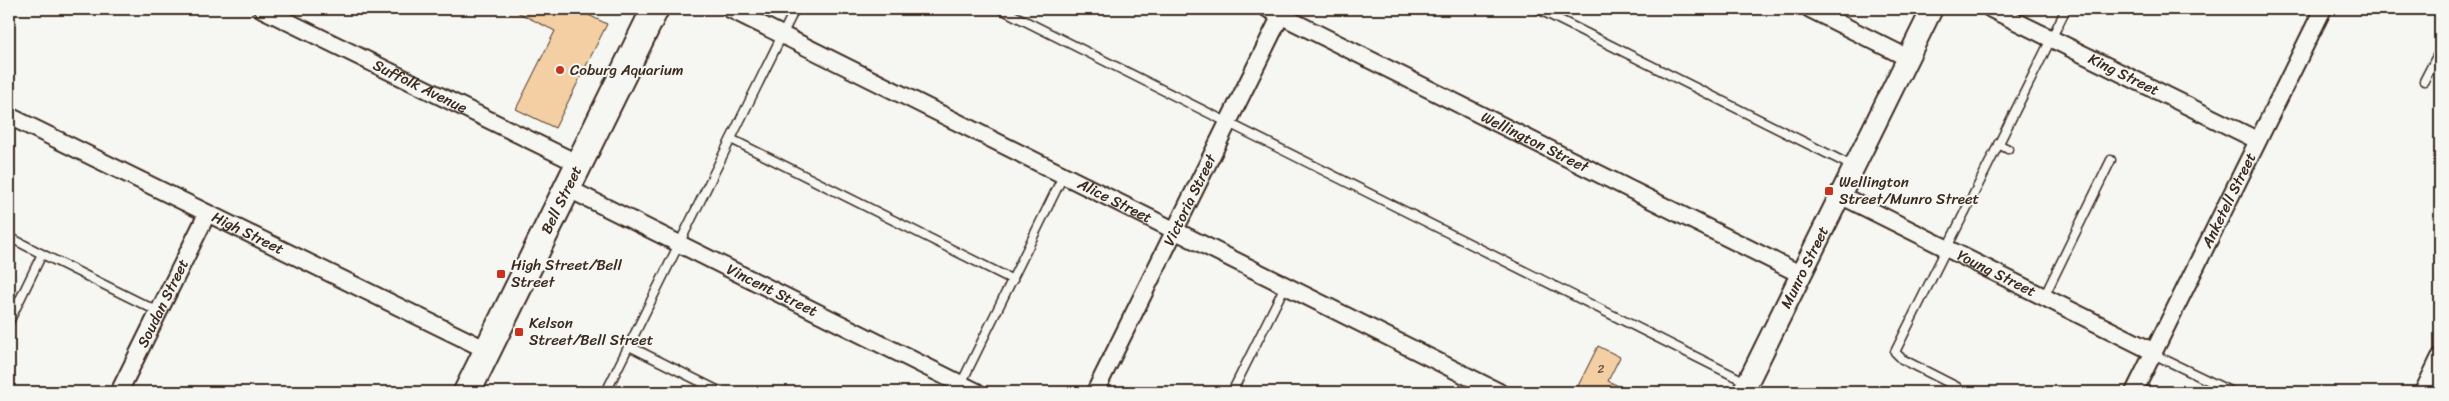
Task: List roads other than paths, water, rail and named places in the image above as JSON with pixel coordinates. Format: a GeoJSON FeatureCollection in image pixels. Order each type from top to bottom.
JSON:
{"type":"FeatureCollection","features":[{"type":"Feature","properties":{"kind":"highway","name":"Bell Street"},"geometry":{"type":"LineString","coordinates":[[467,392],[655,9]]}},
{"type":"Feature","properties":{"kind":"street","name":"Suffolk Avenue"},"geometry":{"type":"LineString","coordinates":[[262,9],[579,164]]}},
{"type":"Feature","properties":{"kind":"street","name":"Alice Street"},"geometry":{"type":"LineString","coordinates":[[730,9],[1499,392]]}},
{"type":"Feature","properties":{"kind":"street"},"geometry":{"type":"LineString","coordinates":[[1810,9],[1908,58]]}},
{"type":"Feature","properties":{"kind":"street","name":"Munro Street"},"geometry":{"type":"LineString","coordinates":[[1746,388],[1800,274],[1932,9]]}},
{"type":"Feature","properties":{"kind":"street","name":"King Street"},"geometry":{"type":"LineString","coordinates":[[1991,9],[2257,140]]}},
{"type":"Feature","properties":{"kind":"street","name":"Anketell Street"},"geometry":{"type":"LineString","coordinates":[[2134,392],[2323,9]]}},
{"type":"Feature","properties":{"kind":"street","name":"Victoria Street"},"geometry":{"type":"LineString","coordinates":[[1095,392],[1228,122],[1278,11]]}},
{"type":"Feature","properties":{"kind":"street","name":"Wellington Street"},"geometry":{"type":"LineString","coordinates":[[1278,11],[1800,274]]}},
{"type":"Feature","properties":{"kind":"street","name":"High Street"},"geometry":{"type":"LineString","coordinates":[[9,116],[487,350]]}},
{"type":"Feature","properties":{"kind":"street","name":"Vincent Street"},"geometry":{"type":"LineString","coordinates":[[567,188],[959,388],[977,392]]}},
{"type":"Feature","properties":{"kind":"street","name":"Young Street"},"geometry":{"type":"LineString","coordinates":[[1840,195],[2153,353]]}},
{"type":"Feature","properties":{"kind":"street","name":"Soudan Street"},"geometry":{"type":"LineString","coordinates":[[119,392],[207,214]]}},
{"type":"Feature","properties":{"kind":"street"},"geometry":{"type":"LineString","coordinates":[[2423,392],[2440,357]]}},
{"type":"Feature","properties":{"kind":"lane"},"geometry":{"type":"LineString","coordinates":[[606,392],[795,9]]}},
{"type":"Feature","properties":{"kind":"lane"},"geometry":{"type":"LineString","coordinates":[[1001,9],[1228,122],[1746,388]]}},
{"type":"Feature","properties":{"kind":"lane"},"geometry":{"type":"LineString","coordinates":[[1538,9],[1854,166]]}},
{"type":"Feature","properties":{"kind":"lane"},"geometry":{"type":"LineString","coordinates":[[1957,387],[1902,359],[1895,352],[2066,9]]}},
{"type":"Feature","properties":{"kind":"lane"},"geometry":{"type":"LineString","coordinates":[[2424,81],[2440,50]]}},
{"type":"Feature","properties":{"kind":"lane"},"geometry":{"type":"LineString","coordinates":[[731,140],[1013,280]]}},
{"type":"Feature","properties":{"kind":"lane"},"geometry":{"type":"LineString","coordinates":[[1998,144],[2008,149]]}},
{"type":"Feature","properties":{"kind":"lane"},"geometry":{"type":"LineString","coordinates":[[2044,297],[2111,160]]}},
{"type":"Feature","properties":{"kind":"lane"},"geometry":{"type":"LineString","coordinates":[[959,388],[1064,174]]}},
{"type":"Feature","properties":{"kind":"lane"},"geometry":{"type":"LineString","coordinates":[[9,237],[159,312]]}},
{"type":"Feature","properties":{"kind":"lane"},"geometry":{"type":"LineString","coordinates":[[9,322],[42,254]]}},
{"type":"Feature","properties":{"kind":"lane"},"geometry":{"type":"LineString","coordinates":[[1234,392],[1285,286]]}},
{"type":"Feature","properties":{"kind":"lane"},"geometry":{"type":"LineString","coordinates":[[629,346],[721,392]]}},
{"type":"Feature","properties":{"kind":"lane"},"geometry":{"type":"LineString","coordinates":[[2153,353],[2232,392]]}},
{"type":"Feature","properties":{"kind":"place","name":"Coburg Aquarium"},"geometry":{"type":"Point","coordinates":[560,70]}},
{"type":"Feature","properties":{"kind":"place","name":"Wellington Street/Munro Street"},"geometry":{"type":"Point","coordinates":[1829,191]}},
{"type":"Feature","properties":{"kind":"place","name":"High Street/Bell Street"},"geometry":{"type":"Point","coordinates":[501,274]}},
{"type":"Feature","properties":{"kind":"place","name":"Kelson Street/Bell Street"},"geometry":{"type":"Point","coordinates":[519,332]}}]}
